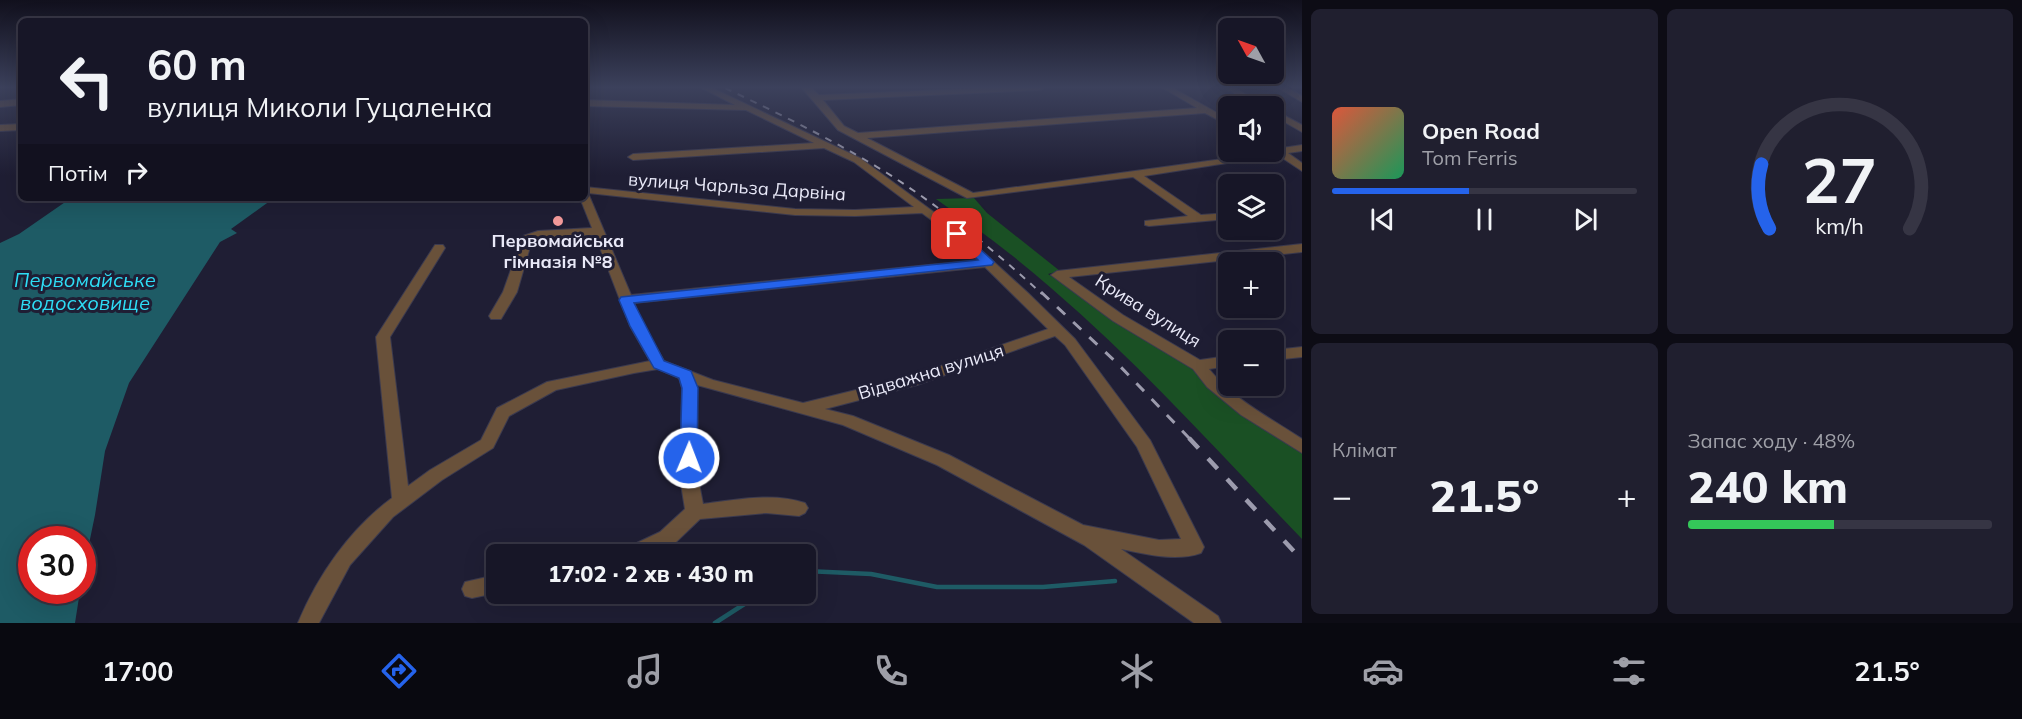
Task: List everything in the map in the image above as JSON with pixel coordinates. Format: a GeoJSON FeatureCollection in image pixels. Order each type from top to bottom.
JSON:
{"type":"FeatureCollection","features":[{"type":"Feature","properties":{"kind":"street"},"geometry":{"type":"LineString","coordinates":[[770,117],[857,160],[957,234],[1070,342],[1144,444],[1194,547],[1159,548],[1080,533]]}},
{"type":"Feature","properties":{"kind":"street"},"geometry":{"type":"LineString","coordinates":[[830,117],[841,128],[971,196],[1218,159]]}},
{"type":"Feature","properties":{"kind":"street"},"geometry":{"type":"LineString","coordinates":[[856,136],[1112,117]]}},
{"type":"Feature","properties":{"kind":"street"},"geometry":{"type":"LineString","coordinates":[[1284,119],[1302,129]]}},
{"type":"Feature","properties":{"kind":"street"},"geometry":{"type":"LineString","coordinates":[[0,128],[18,127]]}},
{"type":"Feature","properties":{"kind":"street"},"geometry":{"type":"LineString","coordinates":[[633,157],[827,144]]}},
{"type":"Feature","properties":{"kind":"street"},"geometry":{"type":"LineString","coordinates":[[1284,149],[1302,147]]}},
{"type":"Feature","properties":{"kind":"street"},"geometry":{"type":"LineString","coordinates":[[1284,156],[1302,168]]}},
{"type":"Feature","properties":{"kind":"street"},"geometry":{"type":"LineString","coordinates":[[1134,173],[1198,218]]}},
{"type":"Feature","properties":{"kind":"street","name":"вулиця Чарльза Дарвіна"},"geometry":{"type":"LineString","coordinates":[[588,190],[795,212],[923,210]]}},
{"type":"Feature","properties":{"kind":"street"},"geometry":{"type":"LineString","coordinates":[[587,201],[637,326],[659,364]]}},
{"type":"Feature","properties":{"kind":"street"},"geometry":{"type":"LineString","coordinates":[[1149,223],[1218,217]]}},
{"type":"Feature","properties":{"kind":"street"},"geometry":{"type":"LineString","coordinates":[[496,316],[510,292],[527,238],[538,234],[599,231]]}},
{"type":"Feature","properties":{"kind":"street"},"geometry":{"type":"LineString","coordinates":[[401,502],[383,337],[439,248]]}},
{"type":"Feature","properties":{"kind":"street","name":"Крива вулиця"},"geometry":{"type":"LineString","coordinates":[[1302,248],[1057,275],[1118,318],[1198,365],[1212,383],[1247,411],[1302,447]]}},
{"type":"Feature","properties":{"kind":"street"},"geometry":{"type":"LineString","coordinates":[[626,300],[988,262]]}},
{"type":"Feature","properties":{"kind":"street","name":"Відважна вулиця"},"geometry":{"type":"LineString","coordinates":[[802,408],[912,381],[1058,330]]}},
{"type":"Feature","properties":{"kind":"street"},"geometry":{"type":"LineString","coordinates":[[1284,354],[1302,352]]}},
{"type":"Feature","properties":{"kind":"street"},"geometry":{"type":"LineString","coordinates":[[1198,365],[1218,362]]}},
{"type":"Feature","properties":{"kind":"street"},"geometry":{"type":"LineString","coordinates":[[308,623],[343,559],[387,512],[436,475],[487,444],[503,412],[552,386],[659,364],[709,384],[847,420],[943,460],[1080,533],[1211,623]]}},
{"type":"Feature","properties":{"kind":"street"},"geometry":{"type":"LineString","coordinates":[[686,375],[690,388],[689,478],[695,512]]}},
{"type":"Feature","properties":{"kind":"street"},"geometry":{"type":"LineString","coordinates":[[654,544],[667,538],[695,512],[766,505],[799,508]]}},
{"type":"Feature","properties":{"kind":"street"},"geometry":{"type":"LineString","coordinates":[[472,589],[486,586]]}},
{"type":"Feature","properties":{"kind":"green space"},"geometry":{"type":"Polygon","coordinates":[[[974,198],[987,213],[1060,271],[1048,274],[1183,361],[1218,388],[1218,396],[1229,396],[1302,452],[1302,539],[1180,410],[1084,317],[1023,265],[936,199],[974,198]]]}},
{"type":"Feature","properties":{"kind":"water","name":"Первомайське водосховище"},"geometry":{"type":"Polygon","coordinates":[[[67,201],[270,201],[231,229],[237,233],[220,242],[129,383],[105,451],[93,526],[18,526],[18,604],[78,604],[75,623],[0,623],[0,243],[19,234],[67,201]]]}},
{"type":"Feature","properties":{"kind":"waterway"},"geometry":{"type":"LineString","coordinates":[[816,571],[871,574],[937,587],[1043,587],[1115,581]]}},
{"type":"Feature","properties":{"kind":"waterway"},"geometry":{"type":"LineString","coordinates":[[715,623],[744,604]]}},
{"type":"Feature","properties":{"kind":"railway"},"geometry":{"type":"LineString","coordinates":[[785,117],[887,173],[928,200],[1005,261],[1042,294]]}},
{"type":"Feature","properties":{"kind":"railway"},"geometry":{"type":"LineString","coordinates":[[1041,292],[1116,362],[1190,439]]}},
{"type":"Feature","properties":{"kind":"railway"},"geometry":{"type":"LineString","coordinates":[[1189,438],[1302,560]]}},
{"type":"Feature","properties":{"kind":"place","name":"Первомайська гімназія №8"},"geometry":{"type":"Point","coordinates":[558,221]}},
{"type":"Feature","properties":{"kind":"route"},"geometry":{"type":"LineString","coordinates":[[689,458],[690,388],[686,375],[659,364],[637,326],[626,300],[988,262],[957,234]]}}]}
